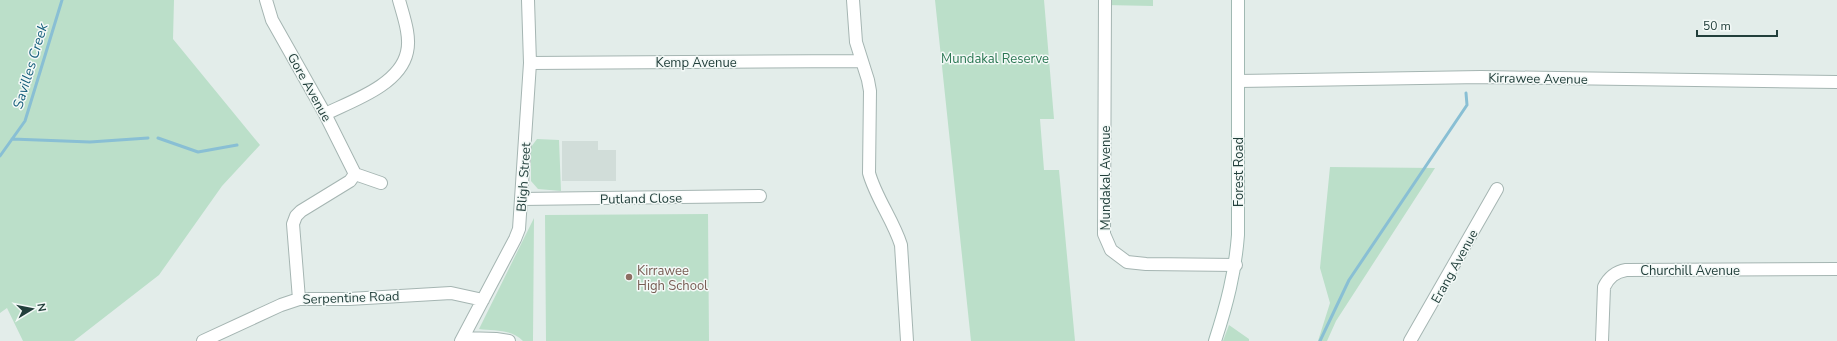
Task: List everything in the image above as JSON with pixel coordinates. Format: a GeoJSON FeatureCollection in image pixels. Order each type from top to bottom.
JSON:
{"type":"FeatureCollection","features":[{"type":"Feature","properties":{"kind":"street","name":"Gore Avenue"},"geometry":{"type":"LineString","coordinates":[[266,0],[272,20],[325,114],[355,174]]}},
{"type":"Feature","properties":{"kind":"street"},"geometry":{"type":"LineString","coordinates":[[325,114],[378,88],[395,73],[407,52],[407,39],[398,0]]}},
{"type":"Feature","properties":{"kind":"street","name":"Bligh Street"},"geometry":{"type":"LineString","coordinates":[[462,340],[519,229],[530,63],[528,0]]}},
{"type":"Feature","properties":{"kind":"street"},"geometry":{"type":"LineString","coordinates":[[853,0],[856,42],[870,91],[869,173],[897,232],[901,245],[906,341]]}},
{"type":"Feature","properties":{"kind":"street","name":"Mundakal Avenue"},"geometry":{"type":"LineString","coordinates":[[1105,0],[1104,234],[1111,250],[1127,262],[1146,264],[1236,266]]}},
{"type":"Feature","properties":{"kind":"street","name":"Forest Road"},"geometry":{"type":"LineString","coordinates":[[1215,341],[1230,295],[1236,266],[1238,235],[1238,0]]}},
{"type":"Feature","properties":{"kind":"street","name":"Kemp Avenue"},"geometry":{"type":"LineString","coordinates":[[530,63],[861,61]]}},
{"type":"Feature","properties":{"kind":"street","name":"Kirrawee Avenue"},"geometry":{"type":"LineString","coordinates":[[1238,81],[1481,77],[1837,82]]}},
{"type":"Feature","properties":{"kind":"street"},"geometry":{"type":"LineString","coordinates":[[298,299],[293,224],[296,216],[301,210],[345,184],[355,174],[381,183]]}},
{"type":"Feature","properties":{"kind":"street","name":"Erang Avenue"},"geometry":{"type":"LineString","coordinates":[[1410,341],[1496,190]]}},
{"type":"Feature","properties":{"kind":"street","name":"Putland Close"},"geometry":{"type":"LineString","coordinates":[[521,199],[760,196]]}},
{"type":"Feature","properties":{"kind":"street","name":"Churchill Avenue"},"geometry":{"type":"LineString","coordinates":[[1602,341],[1604,287],[1607,281],[1617,272],[1626,270],[1837,269]]}},
{"type":"Feature","properties":{"kind":"street","name":"Serpentine Road"},"geometry":{"type":"LineString","coordinates":[[203,341],[281,305],[298,299],[349,299],[451,293],[483,300]]}},
{"type":"Feature","properties":{"kind":"street"},"geometry":{"type":"LineString","coordinates":[[462,340],[496,339],[509,341]]}},
{"type":"Feature","properties":{"kind":"shaded area"},"geometry":{"type":"Polygon","coordinates":[[[562,141],[598,141],[598,150],[616,150],[616,181],[562,181],[562,141]]]}},
{"type":"Feature","properties":{"kind":"green space"},"geometry":{"type":"Polygon","coordinates":[[[0,0],[174,0],[173,39],[260,145],[222,186],[159,275],[74,341],[23,341],[7,308],[0,313],[0,0]]]}},
{"type":"Feature","properties":{"kind":"green space","name":"Mundakal Reserve"},"geometry":{"type":"Polygon","coordinates":[[[935,0],[1044,0],[1054,119],[1040,119],[1044,170],[1059,170],[1075,341],[971,341],[935,0]]]}},
{"type":"Feature","properties":{"kind":"green space"},"geometry":{"type":"Polygon","coordinates":[[[1105,0],[1153,0],[1153,6],[1105,5],[1105,0]]]}},
{"type":"Feature","properties":{"kind":"green space"},"geometry":{"type":"Polygon","coordinates":[[[537,139],[559,140],[561,191],[538,189],[531,181],[531,147],[537,139]]]}},
{"type":"Feature","properties":{"kind":"green space"},"geometry":{"type":"Polygon","coordinates":[[[1330,167],[1435,168],[1336,321],[1327,341],[1318,341],[1330,303],[1320,268],[1330,167]]]}},
{"type":"Feature","properties":{"kind":"green space","name":"Kirrawee High School"},"geometry":{"type":"Polygon","coordinates":[[[708,214],[709,341],[546,341],[545,215],[708,214]]]}},
{"type":"Feature","properties":{"kind":"green space"},"geometry":{"type":"Polygon","coordinates":[[[534,218],[533,341],[523,341],[514,334],[508,332],[479,329],[534,218]]]}},
{"type":"Feature","properties":{"kind":"green space"},"geometry":{"type":"Polygon","coordinates":[[[1229,325],[1249,339],[1249,341],[1223,341],[1229,325]]]}},
{"type":"Feature","properties":{"kind":"waterway","name":"Savilles Creek"},"geometry":{"type":"LineString","coordinates":[[0,156],[25,121],[62,0]]}},
{"type":"Feature","properties":{"kind":"waterway"},"geometry":{"type":"LineString","coordinates":[[1320,341],[1349,280],[1467,105],[1466,93]]}},
{"type":"Feature","properties":{"kind":"waterway"},"geometry":{"type":"LineString","coordinates":[[12,139],[90,142],[148,138]]}},
{"type":"Feature","properties":{"kind":"waterway"},"geometry":{"type":"LineString","coordinates":[[158,138],[198,152],[237,145]]}},
{"type":"Feature","properties":{"kind":"place","name":"Kirrawee High School"},"geometry":{"type":"Point","coordinates":[629,277]}}]}
